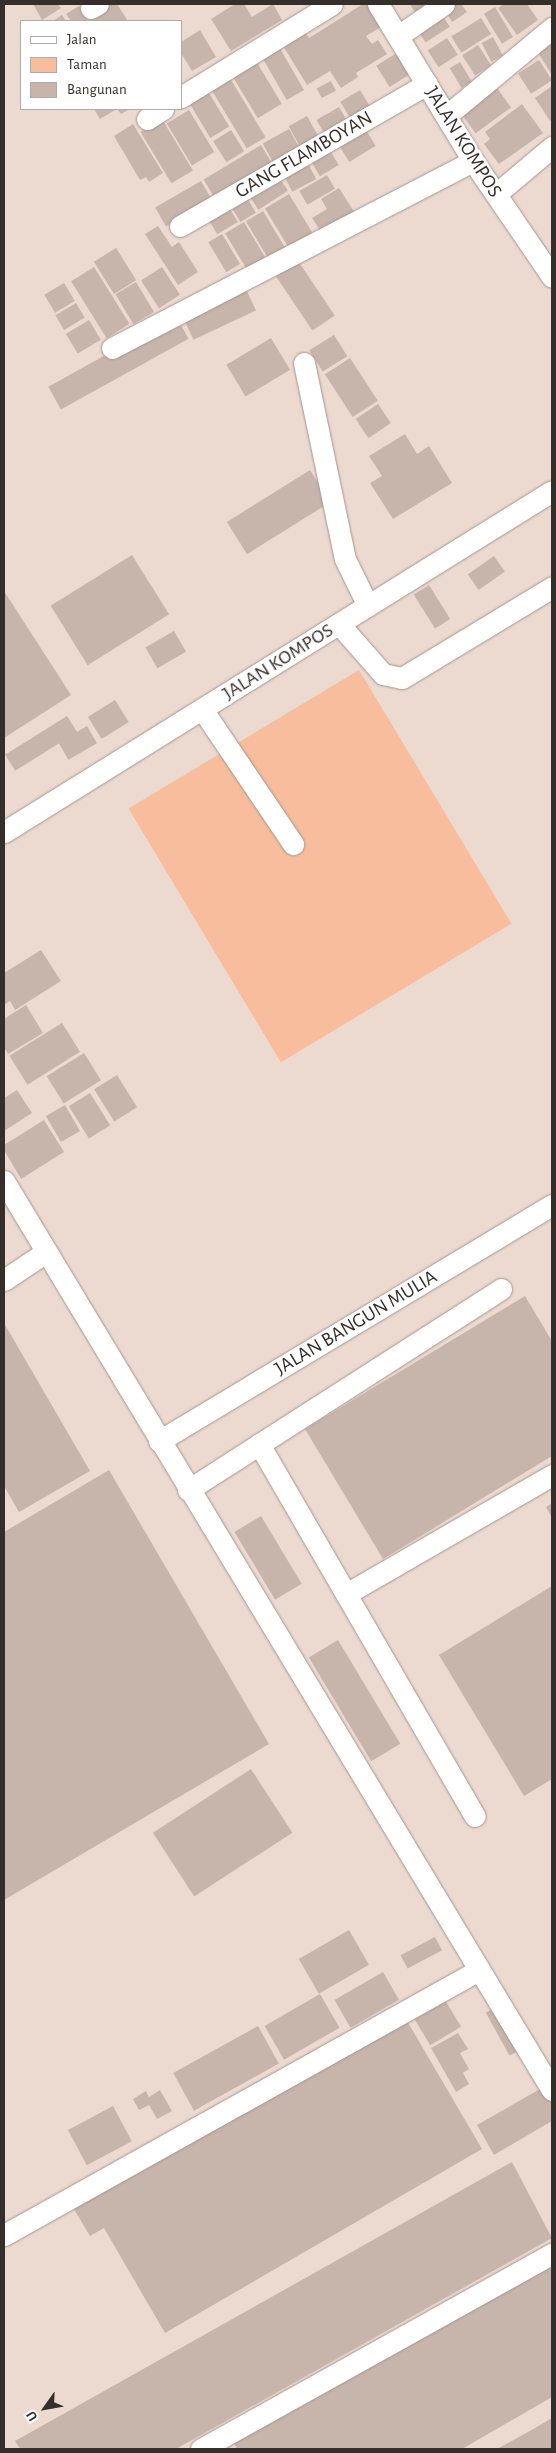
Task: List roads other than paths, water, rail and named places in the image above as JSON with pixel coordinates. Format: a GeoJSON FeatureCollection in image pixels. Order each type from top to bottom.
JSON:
{"type":"FeatureCollection","features":[{"type":"Feature","properties":{"kind":"street"},"geometry":{"type":"LineString","coordinates":[[182,96],[332,4]]}},
{"type":"Feature","properties":{"kind":"street","name":"JALAN KOMPOS"},"geometry":{"type":"LineString","coordinates":[[378,4],[473,161],[552,277]]}},
{"type":"Feature","properties":{"kind":"street"},"geometry":{"type":"LineString","coordinates":[[398,36],[444,4]]}},
{"type":"Feature","properties":{"kind":"street"},"geometry":{"type":"LineString","coordinates":[[446,116],[552,28]]}},
{"type":"Feature","properties":{"kind":"street","name":"GANG FLAMBOYAN"},"geometry":{"type":"LineString","coordinates":[[180,226],[427,84]]}},
{"type":"Feature","properties":{"kind":"street"},"geometry":{"type":"LineString","coordinates":[[496,194],[552,147]]}},
{"type":"Feature","properties":{"kind":"street"},"geometry":{"type":"LineString","coordinates":[[112,348],[473,161]]}},
{"type":"Feature","properties":{"kind":"street"},"geometry":{"type":"LineString","coordinates":[[304,363],[344,559],[368,606]]}},
{"type":"Feature","properties":{"kind":"street","name":"JALAN KOMPOS"},"geometry":{"type":"LineString","coordinates":[[4,832],[552,491]]}},
{"type":"Feature","properties":{"kind":"street"},"geometry":{"type":"LineString","coordinates":[[338,624],[383,674],[402,678],[552,587]]}},
{"type":"Feature","properties":{"kind":"street"},"geometry":{"type":"LineString","coordinates":[[202,709],[293,844]]}},
{"type":"Feature","properties":{"kind":"street"},"geometry":{"type":"LineString","coordinates":[[4,1181],[159,1442],[552,2090]]}},
{"type":"Feature","properties":{"kind":"street","name":"JALAN BANGUN MULIA"},"geometry":{"type":"LineString","coordinates":[[159,1442],[552,1205]]}},
{"type":"Feature","properties":{"kind":"street"},"geometry":{"type":"LineString","coordinates":[[4,1280],[46,1252]]}},
{"type":"Feature","properties":{"kind":"street"},"geometry":{"type":"LineString","coordinates":[[188,1490],[501,1290]]}},
{"type":"Feature","properties":{"kind":"street"},"geometry":{"type":"LineString","coordinates":[[259,1444],[475,1816]]}},
{"type":"Feature","properties":{"kind":"street"},"geometry":{"type":"LineString","coordinates":[[346,1594],[552,1475]]}},
{"type":"Feature","properties":{"kind":"street"},"geometry":{"type":"LineString","coordinates":[[4,2235],[478,1970]]}},
{"type":"Feature","properties":{"kind":"street"},"geometry":{"type":"LineString","coordinates":[[201,2449],[552,2254]]}}]}
